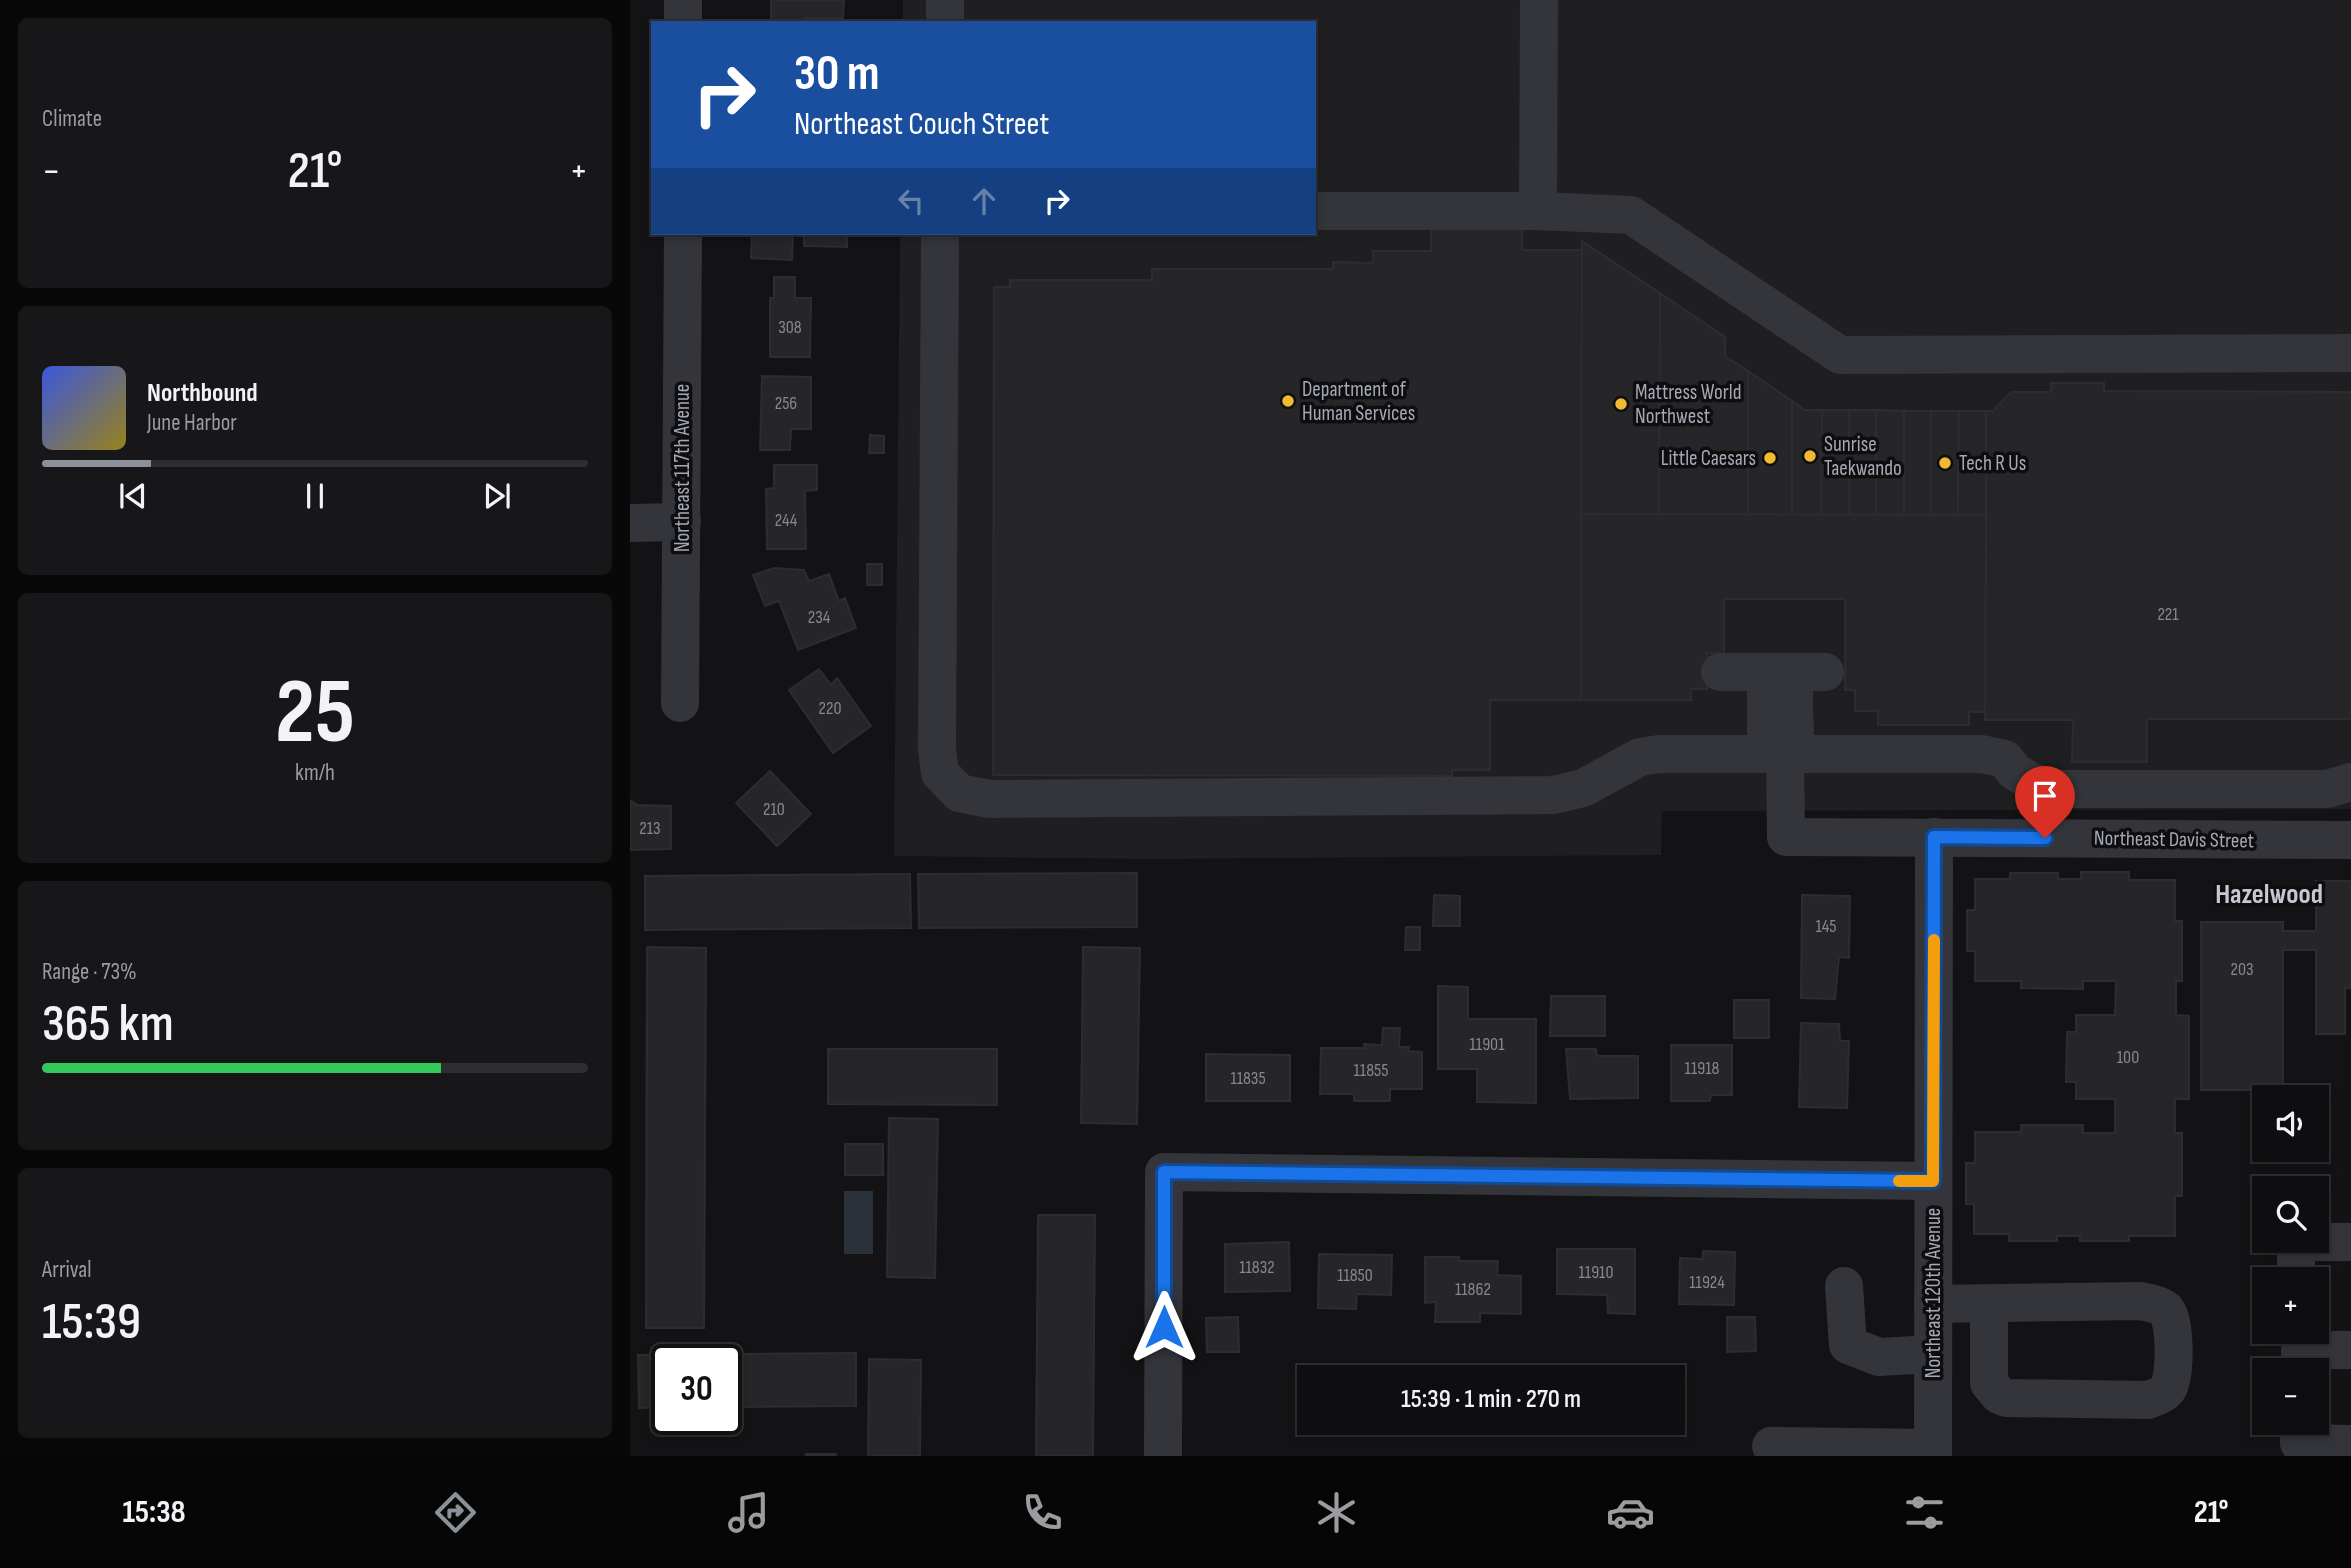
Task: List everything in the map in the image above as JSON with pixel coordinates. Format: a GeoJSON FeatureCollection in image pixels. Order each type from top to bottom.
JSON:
{"type":"FeatureCollection","features":[{"type":"Feature","properties":{"kind":"street"},"geometry":{"type":"LineString","coordinates":[[683,0],[683,21]]}},
{"type":"Feature","properties":{"kind":"street"},"geometry":{"type":"LineString","coordinates":[[944,0],[944,21]]}},
{"type":"Feature","properties":{"kind":"street"},"geometry":{"type":"LineString","coordinates":[[1538,211],[1539,0]]}},
{"type":"Feature","properties":{"kind":"street"},"geometry":{"type":"LineString","coordinates":[[1316,211],[1538,211],[1631,215],[1840,355],[2351,353]]}},
{"type":"Feature","properties":{"kind":"street","name":"Northeast 117th Avenue"},"geometry":{"type":"LineString","coordinates":[[680,703],[682,235]]}},
{"type":"Feature","properties":{"kind":"street"},"geometry":{"type":"LineString","coordinates":[[940,235],[937,749],[940,773],[959,793],[989,799],[1553,795],[1583,788],[1640,757],[1659,754],[1982,754],[2004,760],[2014,771],[2032,782],[2055,789],[2327,789],[2351,782]]}},
{"type":"Feature","properties":{"kind":"street"},"geometry":{"type":"LineString","coordinates":[[630,523],[682,522]]}},
{"type":"Feature","properties":{"kind":"street"},"geometry":{"type":"LineString","coordinates":[[1720,672],[1825,672]]}},
{"type":"Feature","properties":{"kind":"street"},"geometry":{"type":"LineString","coordinates":[[1781,672],[1794,690],[1795,731],[1785,754]]}},
{"type":"Feature","properties":{"kind":"street","name":"Northeast Davis Street"},"geometry":{"type":"LineString","coordinates":[[1785,754],[1786,837],[2351,841]]}},
{"type":"Feature","properties":{"kind":"street","name":"Northeast 120th Avenue"},"geometry":{"type":"LineString","coordinates":[[1933,1452],[1934,837]]}},
{"type":"Feature","properties":{"kind":"street"},"geometry":{"type":"LineString","coordinates":[[1163,1456],[1164,1172],[1933,1181]]}},
{"type":"Feature","properties":{"kind":"street"},"geometry":{"type":"LineString","coordinates":[[2295,1267],[2296,1242],[2351,1242]]}},
{"type":"Feature","properties":{"kind":"street"},"geometry":{"type":"LineString","coordinates":[[1844,1286],[1848,1345],[1879,1357],[1933,1354]]}},
{"type":"Feature","properties":{"kind":"street"},"geometry":{"type":"LineString","coordinates":[[1933,1304],[2140,1301],[2153,1304],[2166,1311],[2172,1320],[2174,1377],[2161,1396],[2148,1400],[2006,1398],[1999,1395],[1989,1382],[1989,1304]]}},
{"type":"Feature","properties":{"kind":"street"},"geometry":{"type":"LineString","coordinates":[[2300,1358],[2300,1350],[2351,1350]]}},
{"type":"Feature","properties":{"kind":"street"},"geometry":{"type":"LineString","coordinates":[[2299,1435],[2299,1443],[2351,1444]]}},
{"type":"Feature","properties":{"kind":"street"},"geometry":{"type":"LineString","coordinates":[[1771,1446],[1933,1452]]}},
{"type":"Feature","properties":{"kind":"shaded area"},"geometry":{"type":"Polygon","coordinates":[[[903,0],[2351,0],[2351,809],[1662,811],[1661,855],[1155,859],[894,856],[900,235],[1316,235],[1316,21],[903,21],[903,0]]]}},
{"type":"Feature","properties":{"kind":"shaded area"},"geometry":{"type":"Polygon","coordinates":[[[844,1191],[873,1191],[873,1254],[844,1254],[844,1191]]]}},
{"type":"Feature","properties":{"kind":"building"},"geometry":{"type":"Polygon","coordinates":[[[771,0],[844,0],[843,18],[771,21],[771,0]]]}},
{"type":"Feature","properties":{"kind":"building","name":"Department of Human Services"},"geometry":{"type":"Polygon","coordinates":[[[1431,227],[1522,227],[1522,250],[1582,250],[1581,700],[1490,700],[1490,770],[1452,770],[1452,776],[993,775],[994,287],[1010,287],[1010,280],[1152,280],[1152,269],[1333,269],[1333,262],[1373,263],[1373,251],[1431,251],[1431,227]]]}},
{"type":"Feature","properties":{"kind":"building"},"geometry":{"type":"Polygon","coordinates":[[[752,235],[793,235],[792,260],[751,258],[752,235]]]}},
{"type":"Feature","properties":{"kind":"building"},"geometry":{"type":"Polygon","coordinates":[[[804,235],[847,235],[847,247],[804,246],[804,235]]]}},
{"type":"Feature","properties":{"kind":"building","name":"Mattress World Northwest"},"geometry":{"type":"Polygon","coordinates":[[[1582,241],[1660,293],[1659,515],[1581,514],[1582,241]]]}},
{"type":"Feature","properties":{"kind":"building"},"geometry":{"type":"Polygon","coordinates":[[[774,277],[795,277],[795,298],[811,298],[810,357],[770,357],[770,298],[774,298],[774,277]]]}},
{"type":"Feature","properties":{"kind":"building"},"geometry":{"type":"Polygon","coordinates":[[[1660,293],[1725,337],[1725,356],[1748,371],[1748,515],[1659,515],[1660,293]]]}},
{"type":"Feature","properties":{"kind":"building","name":"Little Caesars"},"geometry":{"type":"Polygon","coordinates":[[[1748,371],[1792,401],[1792,515],[1748,515],[1748,371]]]}},
{"type":"Feature","properties":{"kind":"building"},"geometry":{"type":"Polygon","coordinates":[[[762,376],[811,377],[811,429],[791,429],[790,450],[760,450],[762,376]]]}},
{"type":"Feature","properties":{"kind":"building"},"geometry":{"type":"Polygon","coordinates":[[[2051,383],[2104,383],[2104,391],[2351,392],[2351,719],[2147,719],[2147,762],[2072,762],[2073,720],[1985,720],[1986,411],[1993,411],[2011,392],[2051,392],[2051,383]]]}},
{"type":"Feature","properties":{"kind":"building"},"geometry":{"type":"Polygon","coordinates":[[[1792,401],[1805,410],[1822,410],[1821,515],[1792,515],[1792,401]]]}},
{"type":"Feature","properties":{"kind":"building"},"geometry":{"type":"Polygon","coordinates":[[[1822,410],[1849,410],[1849,515],[1821,515],[1822,410]]]}},
{"type":"Feature","properties":{"kind":"building"},"geometry":{"type":"Polygon","coordinates":[[[1849,410],[1876,410],[1876,515],[1849,515],[1849,410]]]}},
{"type":"Feature","properties":{"kind":"building"},"geometry":{"type":"Polygon","coordinates":[[[1876,410],[1904,411],[1904,515],[1876,515],[1876,410]]]}},
{"type":"Feature","properties":{"kind":"building"},"geometry":{"type":"Polygon","coordinates":[[[1904,411],[1931,411],[1931,515],[1904,515],[1904,411]]]}},
{"type":"Feature","properties":{"kind":"building","name":"Tech R Us"},"geometry":{"type":"Polygon","coordinates":[[[1931,411],[1959,411],[1958,515],[1931,515],[1931,411]]]}},
{"type":"Feature","properties":{"kind":"building"},"geometry":{"type":"Polygon","coordinates":[[[1959,411],[1986,411],[1986,515],[1958,515],[1959,411]]]}},
{"type":"Feature","properties":{"kind":"building"},"geometry":{"type":"Polygon","coordinates":[[[870,435],[884,436],[884,453],[869,453],[870,435]]]}},
{"type":"Feature","properties":{"kind":"building"},"geometry":{"type":"Polygon","coordinates":[[[774,465],[817,465],[817,490],[805,491],[806,549],[767,549],[766,489],[774,488],[774,465]]]}},
{"type":"Feature","properties":{"kind":"building"},"geometry":{"type":"Polygon","coordinates":[[[1581,514],[1986,515],[1985,712],[1969,712],[1969,725],[1878,725],[1878,711],[1855,711],[1855,690],[1845,690],[1845,599],[1724,599],[1724,654],[1707,653],[1707,689],[1691,689],[1691,700],[1581,700],[1581,514]]]}},
{"type":"Feature","properties":{"kind":"building"},"geometry":{"type":"Polygon","coordinates":[[[867,564],[882,564],[882,585],[867,585],[867,564]]]}},
{"type":"Feature","properties":{"kind":"building"},"geometry":{"type":"Polygon","coordinates":[[[774,568],[804,570],[809,581],[829,574],[839,601],[845,598],[856,628],[798,650],[779,601],[765,606],[753,575],[774,568]]]}},
{"type":"Feature","properties":{"kind":"building"},"geometry":{"type":"Polygon","coordinates":[[[819,669],[831,685],[837,678],[871,726],[833,753],[789,690],[819,669]]]}},
{"type":"Feature","properties":{"kind":"building"},"geometry":{"type":"Polygon","coordinates":[[[770,771],[811,814],[777,846],[736,803],[770,771]]]}},
{"type":"Feature","properties":{"kind":"building"},"geometry":{"type":"Polygon","coordinates":[[[630,800],[637,805],[671,806],[671,849],[630,850],[630,800]]]}},
{"type":"Feature","properties":{"kind":"building"},"geometry":{"type":"Polygon","coordinates":[[[2081,872],[2129,872],[2129,880],[2175,880],[2175,921],[2182,921],[2182,981],[2176,981],[2176,1015],[2189,1016],[2189,1099],[2175,1099],[2175,1133],[2182,1133],[2182,1196],[2175,1196],[2175,1236],[2129,1236],[2129,1241],[2080,1241],[2080,1236],[2057,1236],[2057,1241],[2009,1241],[2009,1234],[1974,1234],[1974,1204],[1966,1204],[1966,1163],[1975,1163],[1975,1132],[2021,1132],[2021,1125],[2083,1125],[2083,1133],[2115,1133],[2115,1099],[2076,1099],[2076,1082],[2066,1082],[2067,1032],[2076,1032],[2076,1015],[2115,1015],[2116,981],[2083,981],[2083,989],[2021,988],[2021,981],[1975,981],[1975,951],[1967,951],[1967,910],[1975,910],[1975,879],[2010,879],[2010,873],[2058,873],[2058,879],[2081,879],[2081,872]]]}},
{"type":"Feature","properties":{"kind":"building"},"geometry":{"type":"Polygon","coordinates":[[[1137,873],[1137,927],[919,928],[918,874],[1137,873]]]}},
{"type":"Feature","properties":{"kind":"building"},"geometry":{"type":"Polygon","coordinates":[[[910,874],[911,928],[645,930],[645,876],[910,874]]]}},
{"type":"Feature","properties":{"kind":"building"},"geometry":{"type":"Polygon","coordinates":[[[2316,881],[2351,881],[2351,988],[2345,988],[2345,1034],[2316,1034],[2316,950],[2283,950],[2283,1085],[2252,1085],[2252,1090],[2201,1090],[2201,922],[2283,922],[2283,931],[2316,931],[2316,881]]]}},
{"type":"Feature","properties":{"kind":"building"},"geometry":{"type":"Polygon","coordinates":[[[1434,895],[1460,896],[1460,926],[1433,926],[1434,895]]]}},
{"type":"Feature","properties":{"kind":"building"},"geometry":{"type":"Polygon","coordinates":[[[1802,895],[1850,896],[1849,958],[1839,957],[1835,999],[1801,998],[1802,895]]]}},
{"type":"Feature","properties":{"kind":"building"},"geometry":{"type":"Polygon","coordinates":[[[1406,927],[1420,927],[1420,950],[1405,950],[1406,927]]]}},
{"type":"Feature","properties":{"kind":"building"},"geometry":{"type":"Polygon","coordinates":[[[647,947],[706,948],[704,1328],[646,1328],[647,947]]]}},
{"type":"Feature","properties":{"kind":"building"},"geometry":{"type":"Polygon","coordinates":[[[1083,947],[1140,948],[1137,1124],[1081,1123],[1083,947]]]}},
{"type":"Feature","properties":{"kind":"building"},"geometry":{"type":"Polygon","coordinates":[[[1438,986],[1468,987],[1468,1019],[1536,1019],[1536,1103],[1477,1102],[1477,1069],[1438,1069],[1438,986]]]}},
{"type":"Feature","properties":{"kind":"building"},"geometry":{"type":"Polygon","coordinates":[[[1551,996],[1605,996],[1605,1036],[1550,1036],[1551,996]]]}},
{"type":"Feature","properties":{"kind":"building"},"geometry":{"type":"Polygon","coordinates":[[[1734,1000],[1769,1000],[1769,1038],[1734,1038],[1734,1000]]]}},
{"type":"Feature","properties":{"kind":"building"},"geometry":{"type":"Polygon","coordinates":[[[1801,1023],[1839,1024],[1840,1041],[1849,1041],[1847,1108],[1799,1107],[1801,1023]]]}},
{"type":"Feature","properties":{"kind":"building"},"geometry":{"type":"Polygon","coordinates":[[[1383,1028],[1400,1028],[1399,1047],[1409,1047],[1408,1051],[1422,1052],[1422,1089],[1390,1089],[1390,1101],[1354,1101],[1354,1094],[1320,1094],[1321,1048],[1365,1048],[1364,1044],[1382,1045],[1383,1028]]]}},
{"type":"Feature","properties":{"kind":"building"},"geometry":{"type":"Polygon","coordinates":[[[1671,1045],[1732,1045],[1732,1095],[1711,1095],[1710,1101],[1671,1101],[1671,1045]]]}},
{"type":"Feature","properties":{"kind":"building"},"geometry":{"type":"Polygon","coordinates":[[[828,1049],[997,1049],[997,1105],[828,1104],[828,1049]]]}},
{"type":"Feature","properties":{"kind":"building"},"geometry":{"type":"Polygon","coordinates":[[[1566,1049],[1596,1049],[1597,1056],[1638,1056],[1638,1098],[1570,1099],[1566,1049]]]}},
{"type":"Feature","properties":{"kind":"building"},"geometry":{"type":"Polygon","coordinates":[[[1206,1054],[1290,1055],[1290,1101],[1206,1101],[1206,1054]]]}},
{"type":"Feature","properties":{"kind":"building"},"geometry":{"type":"Polygon","coordinates":[[[889,1118],[938,1119],[935,1278],[887,1277],[889,1118]]]}},
{"type":"Feature","properties":{"kind":"building"},"geometry":{"type":"Polygon","coordinates":[[[845,1144],[883,1144],[883,1175],[845,1175],[845,1144]]]}},
{"type":"Feature","properties":{"kind":"building"},"geometry":{"type":"Polygon","coordinates":[[[1038,1215],[1095,1215],[1093,1456],[1036,1456],[1038,1215]]]}},
{"type":"Feature","properties":{"kind":"building"},"geometry":{"type":"Polygon","coordinates":[[[1289,1242],[1290,1291],[1225,1292],[1225,1244],[1289,1242]]]}},
{"type":"Feature","properties":{"kind":"building"},"geometry":{"type":"Polygon","coordinates":[[[1557,1249],[1635,1249],[1635,1314],[1608,1313],[1607,1295],[1557,1294],[1557,1249]]]}},
{"type":"Feature","properties":{"kind":"building"},"geometry":{"type":"Polygon","coordinates":[[[1703,1251],[1735,1252],[1734,1305],[1679,1304],[1680,1258],[1703,1259],[1703,1251]]]}},
{"type":"Feature","properties":{"kind":"building"},"geometry":{"type":"Polygon","coordinates":[[[1319,1254],[1392,1255],[1391,1295],[1357,1294],[1356,1309],[1318,1308],[1319,1254]]]}},
{"type":"Feature","properties":{"kind":"building"},"geometry":{"type":"Polygon","coordinates":[[[1425,1257],[1459,1257],[1459,1261],[1498,1261],[1497,1275],[1521,1276],[1521,1314],[1480,1313],[1480,1322],[1435,1322],[1436,1302],[1425,1303],[1425,1257]]]}},
{"type":"Feature","properties":{"kind":"building"},"geometry":{"type":"Polygon","coordinates":[[[1238,1317],[1239,1352],[1207,1352],[1206,1318],[1238,1317]]]}},
{"type":"Feature","properties":{"kind":"building"},"geometry":{"type":"Polygon","coordinates":[[[1727,1317],[1755,1317],[1756,1351],[1727,1352],[1727,1317]]]}},
{"type":"Feature","properties":{"kind":"building"},"geometry":{"type":"Polygon","coordinates":[[[856,1353],[856,1406],[742,1407],[742,1354],[856,1353]]]}},
{"type":"Feature","properties":{"kind":"building"},"geometry":{"type":"Polygon","coordinates":[[[638,1355],[651,1355],[651,1408],[639,1408],[638,1355]]]}},
{"type":"Feature","properties":{"kind":"building"},"geometry":{"type":"Polygon","coordinates":[[[869,1359],[921,1360],[920,1456],[868,1456],[869,1359]]]}},
{"type":"Feature","properties":{"kind":"building"},"geometry":{"type":"Polygon","coordinates":[[[836,1454],[836,1456],[806,1456],[836,1454]]]}},
{"type":"Feature","properties":{"kind":"slow traffic"},"geometry":{"type":"LineString","coordinates":[[1899,1181],[1933,1181],[1934,940]]}},
{"type":"Feature","properties":{"kind":"place","name":"Department of Human Services"},"geometry":{"type":"Point","coordinates":[1288,401]}},
{"type":"Feature","properties":{"kind":"place","name":"Mattress World Northwest"},"geometry":{"type":"Point","coordinates":[1621,404]}},
{"type":"Feature","properties":{"kind":"place","name":"Sunrise Taekwando"},"geometry":{"type":"Point","coordinates":[1810,456]}},
{"type":"Feature","properties":{"kind":"place","name":"Little Caesars"},"geometry":{"type":"Point","coordinates":[1770,458]}},
{"type":"Feature","properties":{"kind":"place","name":"Tech R Us"},"geometry":{"type":"Point","coordinates":[1945,463]}},
{"type":"Feature","properties":{"kind":"district","name":"Hazelwood"},"geometry":{"type":"Point","coordinates":[2269,893]}},
{"type":"Feature","properties":{"kind":"route"},"geometry":{"type":"LineString","coordinates":[[1164,1327],[1164,1172],[1933,1181],[1934,837],[2045,838]]}}]}
